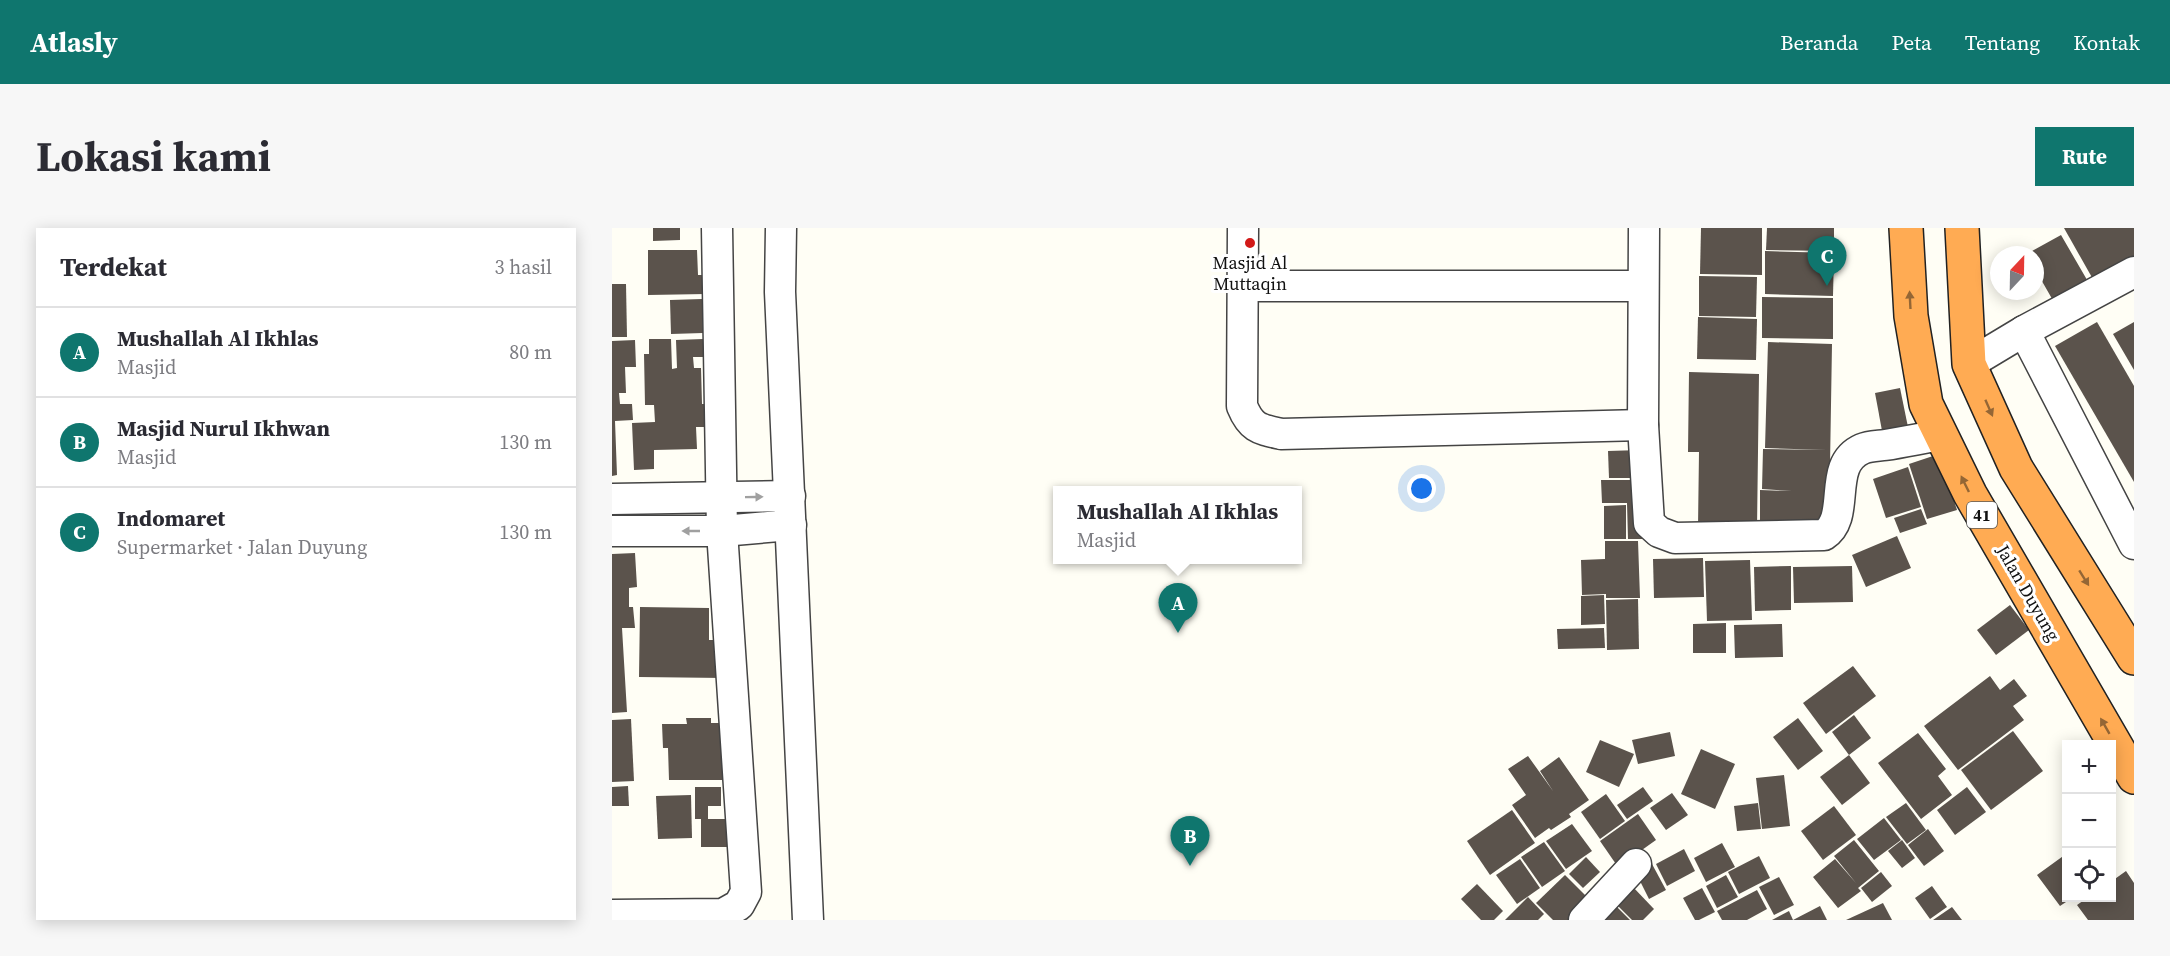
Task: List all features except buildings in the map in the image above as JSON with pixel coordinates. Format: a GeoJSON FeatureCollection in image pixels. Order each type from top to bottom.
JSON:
{"type":"FeatureCollection","features":[{"type":"Feature","properties":{"kind":"highway","name":"Jalan Duyung"},"geometry":{"type":"LineString","coordinates":[[1906,228],[1911,316],[1926,404],[1970,494],[2134,777]]}},
{"type":"Feature","properties":{"kind":"highway"},"geometry":{"type":"LineString","coordinates":[[1962,228],[1969,364],[2016,468],[2134,658]]}},
{"type":"Feature","properties":{"kind":"street"},"geometry":{"type":"LineString","coordinates":[[612,915],[723,914],[739,905],[746,892],[722,531],[717,228]]}},
{"type":"Feature","properties":{"kind":"street"},"geometry":{"type":"LineString","coordinates":[[781,228],[780,292],[808,920]]}},
{"type":"Feature","properties":{"kind":"street"},"geometry":{"type":"LineString","coordinates":[[1243,228],[1242,406],[1247,418],[1254,426],[1281,434],[1643,425]]}},
{"type":"Feature","properties":{"kind":"street"},"geometry":{"type":"LineString","coordinates":[[1644,228],[1643,425],[1649,523],[1659,532],[1675,538],[1824,535],[1831,530],[1837,517],[1841,475],[1850,460],[1861,449],[1941,435]]}},
{"type":"Feature","properties":{"kind":"street"},"geometry":{"type":"LineString","coordinates":[[1969,364],[2024,331],[2134,272]]}},
{"type":"Feature","properties":{"kind":"street"},"geometry":{"type":"LineString","coordinates":[[1243,286],[1643,286]]}},
{"type":"Feature","properties":{"kind":"street"},"geometry":{"type":"LineString","coordinates":[[2024,331],[2134,544]]}},
{"type":"Feature","properties":{"kind":"street"},"geometry":{"type":"LineString","coordinates":[[722,497],[791,510],[722,531],[624,531],[623,499],[722,497]]}},
{"type":"Feature","properties":{"kind":"street"},"geometry":{"type":"LineString","coordinates":[[1584,920],[1636,864]]}},
{"type":"Feature","properties":{"kind":"place","name":"Masjid Al Muttaqin"},"geometry":{"type":"Point","coordinates":[1250,243]}},
{"type":"Feature","properties":{"kind":"place","name":"Indomaret"},"geometry":{"type":"Point","coordinates":[1827,286]}},
{"type":"Feature","properties":{"kind":"place","name":"Mushallah Al Ikhlas"},"geometry":{"type":"Point","coordinates":[1178,633]}},
{"type":"Feature","properties":{"kind":"place","name":"Masjid Nurul Ikhwan"},"geometry":{"type":"Point","coordinates":[1190,866]}}]}
